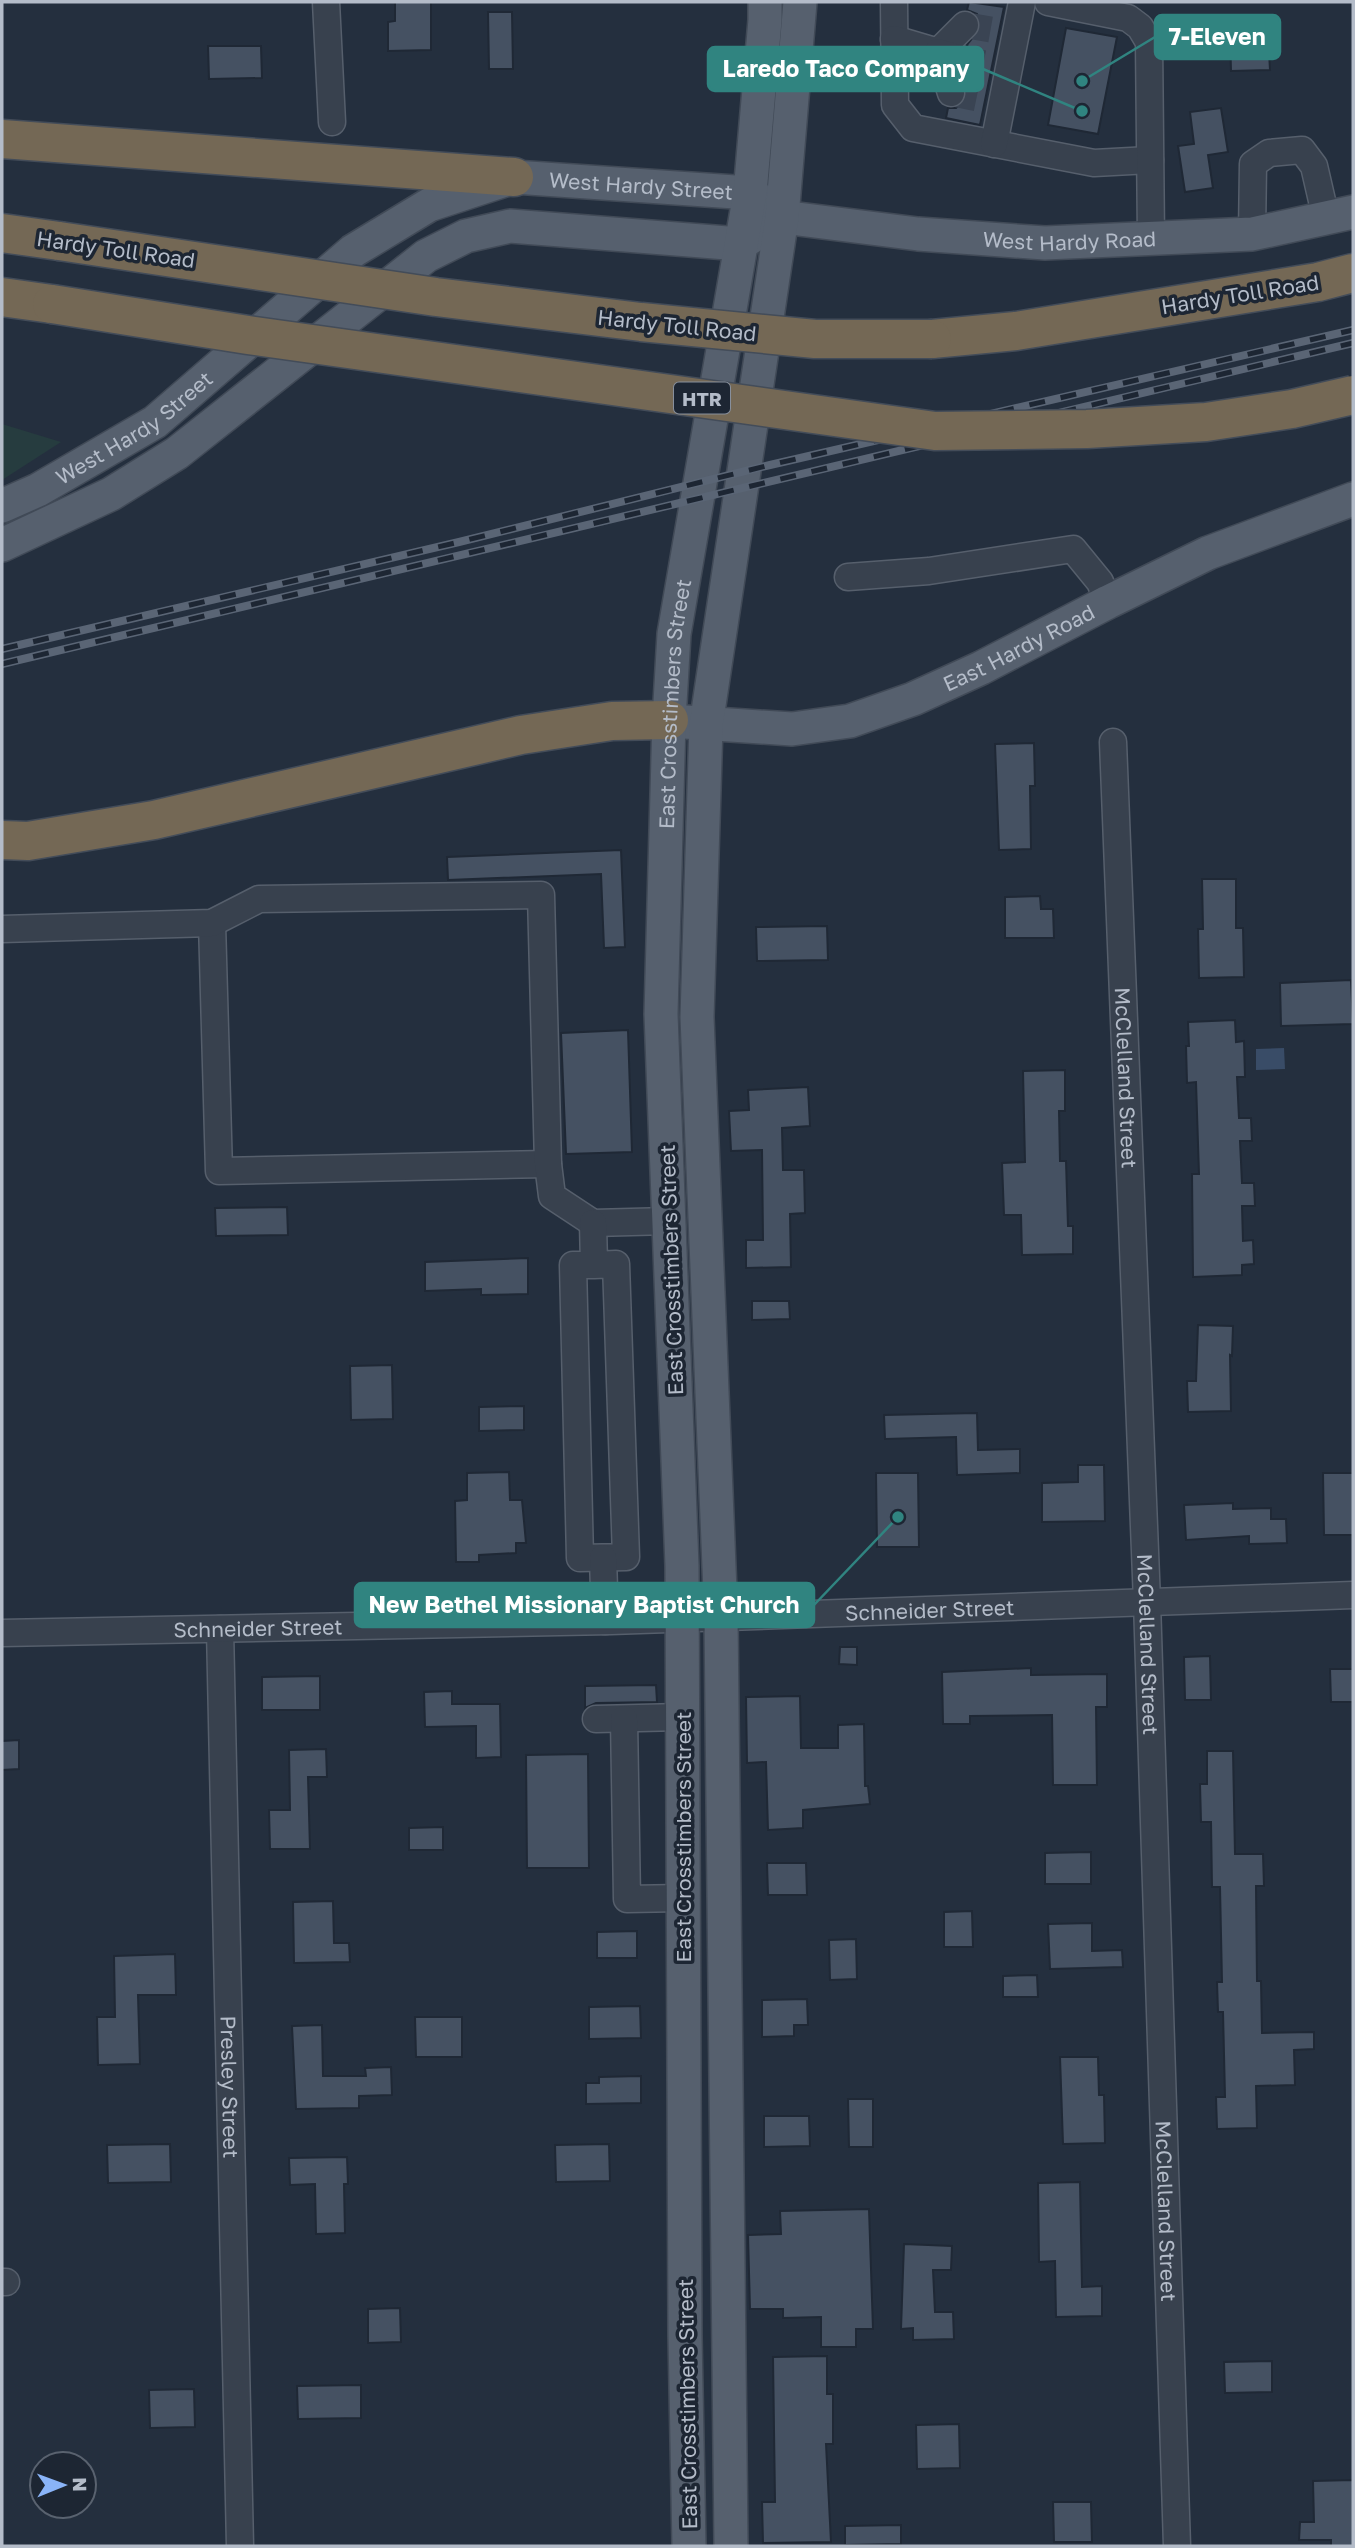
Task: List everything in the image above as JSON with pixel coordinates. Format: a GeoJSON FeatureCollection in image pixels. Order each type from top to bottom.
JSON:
{"type":"FeatureCollection","features":[{"type":"Feature","properties":{"kind":"highway"},"geometry":{"type":"LineString","coordinates":[[2,139],[514,177]]}},
{"type":"Feature","properties":{"kind":"highway","name":"Hardy Toll Road"},"geometry":{"type":"LineString","coordinates":[[2,233],[436,297],[641,323],[815,339],[932,339],[1016,331],[1318,282],[1353,273]]}},
{"type":"Feature","properties":{"kind":"highway","name":"HTR"},"geometry":{"type":"LineString","coordinates":[[2,297],[248,335],[935,431],[1087,429],[1206,422],[1292,409],[1353,395]]}},
{"type":"Feature","properties":{"kind":"highway"},"geometry":{"type":"LineString","coordinates":[[15,840],[153,820],[521,735],[612,721],[687,722]]}},
{"type":"Feature","properties":{"kind":"main road","name":"East Crosstimbers Street"},"geometry":{"type":"LineString","coordinates":[[731,2546],[721,1617],[687,722],[674,634],[750,193],[765,2]]}},
{"type":"Feature","properties":{"kind":"main road","name":"East Crosstimbers Street"},"geometry":{"type":"LineString","coordinates":[[689,2546],[685,2320],[682,1618],[662,1014],[687,722],[782,216],[800,2]]}},
{"type":"Feature","properties":{"kind":"main road","name":"West Hardy Street"},"geometry":{"type":"LineString","coordinates":[[2,506],[38,490],[155,422],[353,251],[429,205],[514,177],[750,193],[782,216]]}},
{"type":"Feature","properties":{"kind":"main road","name":"West Hardy Road"},"geometry":{"type":"LineString","coordinates":[[782,216],[918,234],[1045,243],[1252,234],[1340,215]]}},
{"type":"Feature","properties":{"kind":"main road"},"geometry":{"type":"LineString","coordinates":[[740,244],[782,216]]}},
{"type":"Feature","properties":{"kind":"main road","name":"West Hardy Street"},"geometry":{"type":"LineString","coordinates":[[2,545],[111,494],[177,453],[426,256],[466,236],[510,226],[740,244]]}},
{"type":"Feature","properties":{"kind":"main road","name":"East Hardy Road"},"geometry":{"type":"LineString","coordinates":[[687,722],[792,729],[850,721],[913,699],[981,668],[1208,553],[1353,499]]}},
{"type":"Feature","properties":{"kind":"main road"},"geometry":{"type":"LineString","coordinates":[[662,1014],[697,1017]]}},
{"type":"Feature","properties":{"kind":"main road"},"geometry":{"type":"LineString","coordinates":[[669,1221],[704,1217]]}},
{"type":"Feature","properties":{"kind":"main road"},"geometry":{"type":"LineString","coordinates":[[683,1894],[724,1892]]}},
{"type":"Feature","properties":{"kind":"main road"},"geometry":{"type":"LineString","coordinates":[[685,2320],[729,2320]]}},
{"type":"Feature","properties":{"kind":"street"},"geometry":{"type":"LineString","coordinates":[[326,2],[332,122]]}},
{"type":"Feature","properties":{"kind":"street"},"geometry":{"type":"LineString","coordinates":[[894,2],[895,105],[913,128],[1094,163],[1150,160]]}},
{"type":"Feature","properties":{"kind":"street"},"geometry":{"type":"LineString","coordinates":[[985,100],[1001,68],[1022,2]]}},
{"type":"Feature","properties":{"kind":"street"},"geometry":{"type":"LineString","coordinates":[[1048,2],[1128,18],[1140,27],[1149,42],[1151,239]]}},
{"type":"Feature","properties":{"kind":"street"},"geometry":{"type":"LineString","coordinates":[[951,93],[948,55],[965,24]]}},
{"type":"Feature","properties":{"kind":"street"},"geometry":{"type":"LineString","coordinates":[[994,144],[1001,68],[999,31]]}},
{"type":"Feature","properties":{"kind":"street"},"geometry":{"type":"LineString","coordinates":[[894,39],[948,55]]}},
{"type":"Feature","properties":{"kind":"street"},"geometry":{"type":"LineString","coordinates":[[1252,234],[1253,164],[1269,153],[1302,150],[1314,166],[1340,215]]}},
{"type":"Feature","properties":{"kind":"street"},"geometry":{"type":"LineString","coordinates":[[848,578],[929,571],[1073,549],[1100,582],[1108,602]]}},
{"type":"Feature","properties":{"kind":"street","name":"McClelland Street"},"geometry":{"type":"LineString","coordinates":[[1113,741],[1147,1602],[1177,2546]]}},
{"type":"Feature","properties":{"kind":"street"},"geometry":{"type":"LineString","coordinates":[[2,929],[212,923],[260,899],[541,895],[548,1164],[552,1196],[593,1223],[669,1221]]}},
{"type":"Feature","properties":{"kind":"street"},"geometry":{"type":"LineString","coordinates":[[212,923],[219,1171],[548,1164]]}},
{"type":"Feature","properties":{"kind":"street"},"geometry":{"type":"LineString","coordinates":[[593,1223],[594,1265]]}},
{"type":"Feature","properties":{"kind":"street"},"geometry":{"type":"LineString","coordinates":[[616,1264],[626,1557],[580,1558],[573,1265],[594,1265],[616,1264]]}},
{"type":"Feature","properties":{"kind":"street"},"geometry":{"type":"LineString","coordinates":[[603,1558],[605,1621]]}},
{"type":"Feature","properties":{"kind":"street","name":"Schneider Street"},"geometry":{"type":"LineString","coordinates":[[2,1633],[605,1621],[1353,1595]]}},
{"type":"Feature","properties":{"kind":"street","name":"Presley Street"},"geometry":{"type":"LineString","coordinates":[[220,1629],[240,2546]]}},
{"type":"Feature","properties":{"kind":"street"},"geometry":{"type":"LineString","coordinates":[[596,1719],[682,1717]]}},
{"type":"Feature","properties":{"kind":"street"},"geometry":{"type":"LineString","coordinates":[[624,1718],[627,1899],[683,1894]]}},
{"type":"Feature","properties":{"kind":"green space"},"geometry":{"type":"Polygon","coordinates":[[[2,424],[61,442],[2,480],[2,424]]]}},
{"type":"Feature","properties":{"kind":"water"},"geometry":{"type":"Polygon","coordinates":[[[1284,1048],[1285,1069],[1256,1070],[1256,1049],[1284,1048]]]}},
{"type":"Feature","properties":{"kind":"building"},"geometry":{"type":"Polygon","coordinates":[[[395,2],[431,2],[431,50],[388,51],[388,22],[395,21],[395,2]]]}},
{"type":"Feature","properties":{"kind":"building"},"geometry":{"type":"Polygon","coordinates":[[[969,2],[1004,7],[980,125],[946,118],[948,108],[956,108],[966,97],[961,73],[969,69],[973,55],[967,45],[980,28],[977,14],[967,10],[969,2]]]}},
{"type":"Feature","properties":{"kind":"building"},"geometry":{"type":"Polygon","coordinates":[[[488,12],[512,12],[513,69],[489,69],[488,12]]]}},
{"type":"Feature","properties":{"kind":"building"},"geometry":{"type":"Polygon","coordinates":[[[1066,28],[1117,37],[1098,134],[1048,125],[1066,28]]]}},
{"type":"Feature","properties":{"kind":"building"},"geometry":{"type":"Polygon","coordinates":[[[1268,33],[1270,70],[1231,71],[1230,35],[1268,33]]]}},
{"type":"Feature","properties":{"kind":"building"},"geometry":{"type":"Polygon","coordinates":[[[208,46],[261,46],[262,78],[209,79],[208,46]]]}},
{"type":"Feature","properties":{"kind":"building"},"geometry":{"type":"Polygon","coordinates":[[[1221,108],[1228,152],[1208,155],[1213,188],[1185,192],[1178,146],[1194,144],[1190,112],[1221,108]]]}},
{"type":"Feature","properties":{"kind":"building"},"geometry":{"type":"Polygon","coordinates":[[[1034,743],[1035,786],[1030,786],[1031,849],[999,850],[995,744],[1034,743]]]}},
{"type":"Feature","properties":{"kind":"building"},"geometry":{"type":"Polygon","coordinates":[[[621,850],[625,947],[604,948],[601,874],[448,880],[447,857],[621,850]]]}},
{"type":"Feature","properties":{"kind":"building"},"geometry":{"type":"Polygon","coordinates":[[[1202,879],[1236,879],[1236,928],[1243,928],[1244,977],[1199,978],[1198,929],[1203,929],[1202,879]]]}},
{"type":"Feature","properties":{"kind":"building"},"geometry":{"type":"Polygon","coordinates":[[[1040,896],[1041,909],[1053,909],[1054,938],[1005,938],[1005,897],[1040,896]]]}},
{"type":"Feature","properties":{"kind":"building"},"geometry":{"type":"Polygon","coordinates":[[[827,926],[828,960],[757,961],[756,927],[827,926]]]}},
{"type":"Feature","properties":{"kind":"building"},"geometry":{"type":"Polygon","coordinates":[[[1351,980],[1353,1024],[1281,1026],[1280,983],[1351,980]]]}},
{"type":"Feature","properties":{"kind":"building"},"geometry":{"type":"Polygon","coordinates":[[[1235,1020],[1236,1042],[1244,1041],[1245,1077],[1237,1077],[1239,1118],[1251,1118],[1252,1141],[1240,1141],[1242,1183],[1254,1183],[1255,1206],[1242,1206],[1243,1241],[1253,1240],[1254,1264],[1242,1265],[1242,1275],[1193,1277],[1192,1174],[1199,1174],[1196,1082],[1187,1083],[1188,1022],[1235,1020]]]}},
{"type":"Feature","properties":{"kind":"building"},"geometry":{"type":"Polygon","coordinates":[[[628,1030],[632,1152],[566,1154],[561,1033],[628,1030]]]}},
{"type":"Feature","properties":{"kind":"building"},"geometry":{"type":"Polygon","coordinates":[[[1065,1070],[1065,1111],[1059,1111],[1060,1161],[1066,1161],[1068,1226],[1073,1226],[1073,1254],[1022,1255],[1021,1215],[1004,1215],[1002,1163],[1025,1162],[1023,1071],[1065,1070]]]}},
{"type":"Feature","properties":{"kind":"building"},"geometry":{"type":"Polygon","coordinates":[[[808,1087],[810,1126],[782,1128],[783,1170],[804,1170],[805,1213],[790,1214],[791,1267],[746,1268],[746,1240],[763,1240],[762,1150],[731,1151],[729,1111],[749,1110],[748,1090],[808,1087]]]}},
{"type":"Feature","properties":{"kind":"building"},"geometry":{"type":"Polygon","coordinates":[[[287,1207],[288,1235],[216,1236],[215,1208],[287,1207]]]}},
{"type":"Feature","properties":{"kind":"building"},"geometry":{"type":"Polygon","coordinates":[[[528,1258],[528,1294],[481,1295],[481,1289],[425,1291],[425,1262],[528,1258]]]}},
{"type":"Feature","properties":{"kind":"building"},"geometry":{"type":"Polygon","coordinates":[[[752,1301],[789,1301],[790,1319],[752,1320],[752,1301]]]}},
{"type":"Feature","properties":{"kind":"building"},"geometry":{"type":"Polygon","coordinates":[[[1198,1325],[1233,1326],[1232,1356],[1230,1355],[1231,1411],[1188,1412],[1187,1381],[1196,1381],[1198,1325]]]}},
{"type":"Feature","properties":{"kind":"building"},"geometry":{"type":"Polygon","coordinates":[[[392,1365],[393,1419],[351,1420],[350,1366],[392,1365]]]}},
{"type":"Feature","properties":{"kind":"building"},"geometry":{"type":"Polygon","coordinates":[[[524,1406],[524,1430],[479,1431],[479,1407],[524,1406]]]}},
{"type":"Feature","properties":{"kind":"building"},"geometry":{"type":"Polygon","coordinates":[[[977,1413],[978,1450],[1020,1449],[1020,1473],[957,1475],[956,1437],[885,1439],[884,1415],[977,1413]]]}},
{"type":"Feature","properties":{"kind":"building"},"geometry":{"type":"Polygon","coordinates":[[[1078,1465],[1104,1465],[1105,1521],[1042,1522],[1042,1483],[1078,1482],[1078,1465]]]}},
{"type":"Feature","properties":{"kind":"building"},"geometry":{"type":"Polygon","coordinates":[[[509,1472],[510,1500],[522,1500],[526,1543],[516,1543],[516,1553],[479,1555],[479,1562],[456,1562],[455,1501],[467,1500],[467,1473],[509,1472]]]}},
{"type":"Feature","properties":{"kind":"building"},"geometry":{"type":"Polygon","coordinates":[[[876,1473],[918,1473],[919,1547],[877,1547],[876,1473]]]}},
{"type":"Feature","properties":{"kind":"building"},"geometry":{"type":"Polygon","coordinates":[[[1323,1473],[1353,1473],[1353,1535],[1324,1535],[1323,1473]]]}},
{"type":"Feature","properties":{"kind":"building"},"geometry":{"type":"Polygon","coordinates":[[[1233,1503],[1233,1509],[1271,1508],[1271,1519],[1286,1519],[1287,1543],[1249,1544],[1249,1536],[1186,1540],[1184,1505],[1233,1503]]]}},
{"type":"Feature","properties":{"kind":"building"},"geometry":{"type":"Polygon","coordinates":[[[840,1647],[857,1647],[857,1665],[839,1664],[840,1647]]]}},
{"type":"Feature","properties":{"kind":"building"},"geometry":{"type":"Polygon","coordinates":[[[1210,1656],[1211,1700],[1185,1700],[1184,1657],[1210,1656]]]}},
{"type":"Feature","properties":{"kind":"building"},"geometry":{"type":"Polygon","coordinates":[[[1031,1668],[1031,1675],[1107,1674],[1107,1707],[1096,1707],[1097,1785],[1053,1785],[1052,1715],[970,1716],[970,1724],[943,1724],[942,1672],[1031,1668]]]}},
{"type":"Feature","properties":{"kind":"building"},"geometry":{"type":"Polygon","coordinates":[[[1330,1669],[1353,1669],[1353,1702],[1331,1702],[1330,1669]]]}},
{"type":"Feature","properties":{"kind":"building"},"geometry":{"type":"Polygon","coordinates":[[[320,1676],[320,1710],[262,1710],[262,1677],[320,1676]]]}},
{"type":"Feature","properties":{"kind":"building"},"geometry":{"type":"Polygon","coordinates":[[[656,1685],[657,1702],[596,1703],[585,1708],[585,1686],[656,1685]]]}},
{"type":"Feature","properties":{"kind":"building"},"geometry":{"type":"Polygon","coordinates":[[[452,1691],[452,1704],[500,1704],[501,1757],[476,1758],[476,1726],[425,1727],[424,1692],[452,1691]]]}},
{"type":"Feature","properties":{"kind":"building"},"geometry":{"type":"Polygon","coordinates":[[[800,1696],[801,1748],[838,1748],[838,1725],[864,1724],[865,1786],[868,1786],[870,1804],[803,1810],[803,1828],[768,1830],[766,1762],[747,1763],[746,1697],[800,1696]]]}},
{"type":"Feature","properties":{"kind":"building"},"geometry":{"type":"Polygon","coordinates":[[[19,1740],[19,1769],[2,1770],[2,1741],[19,1740]]]}},
{"type":"Feature","properties":{"kind":"building"},"geometry":{"type":"Polygon","coordinates":[[[326,1749],[327,1777],[308,1777],[310,1849],[270,1849],[269,1810],[290,1810],[289,1750],[326,1749]]]}},
{"type":"Feature","properties":{"kind":"building"},"geometry":{"type":"Polygon","coordinates":[[[1207,1751],[1233,1751],[1235,1854],[1263,1854],[1264,1886],[1256,1886],[1257,1981],[1261,1981],[1262,2033],[1314,2032],[1314,2049],[1294,2050],[1295,2085],[1256,2086],[1257,2128],[1217,2129],[1216,2097],[1225,2097],[1223,2012],[1218,2012],[1217,1982],[1222,1982],[1220,1887],[1212,1887],[1211,1822],[1201,1822],[1200,1784],[1207,1784],[1207,1751]]]}},
{"type":"Feature","properties":{"kind":"building"},"geometry":{"type":"Polygon","coordinates":[[[588,1754],[589,1868],[527,1868],[526,1755],[588,1754]]]}},
{"type":"Feature","properties":{"kind":"building"},"geometry":{"type":"Polygon","coordinates":[[[443,1827],[443,1850],[409,1850],[409,1828],[443,1827]]]}},
{"type":"Feature","properties":{"kind":"building"},"geometry":{"type":"Polygon","coordinates":[[[1091,1852],[1091,1884],[1045,1884],[1045,1853],[1091,1852]]]}},
{"type":"Feature","properties":{"kind":"building"},"geometry":{"type":"Polygon","coordinates":[[[767,1863],[806,1863],[807,1895],[768,1895],[767,1863]]]}},
{"type":"Feature","properties":{"kind":"building"},"geometry":{"type":"Polygon","coordinates":[[[333,1901],[334,1943],[349,1943],[350,1962],[294,1963],[293,1902],[333,1901]]]}},
{"type":"Feature","properties":{"kind":"building"},"geometry":{"type":"Polygon","coordinates":[[[972,1911],[973,1947],[944,1947],[944,1912],[972,1911]]]}},
{"type":"Feature","properties":{"kind":"building"},"geometry":{"type":"Polygon","coordinates":[[[1092,1923],[1092,1951],[1122,1950],[1123,1967],[1050,1969],[1048,1924],[1092,1923]]]}},
{"type":"Feature","properties":{"kind":"building"},"geometry":{"type":"Polygon","coordinates":[[[637,1931],[637,1958],[597,1958],[597,1932],[637,1931]]]}},
{"type":"Feature","properties":{"kind":"building"},"geometry":{"type":"Polygon","coordinates":[[[856,1939],[857,1979],[830,1980],[829,1940],[856,1939]]]}},
{"type":"Feature","properties":{"kind":"building"},"geometry":{"type":"Polygon","coordinates":[[[175,1954],[176,1995],[138,1995],[140,2064],[98,2065],[97,2017],[115,2017],[114,1956],[175,1954]]]}},
{"type":"Feature","properties":{"kind":"building"},"geometry":{"type":"Polygon","coordinates":[[[1037,1975],[1038,1997],[1003,1997],[1003,1976],[1037,1975]]]}},
{"type":"Feature","properties":{"kind":"building"},"geometry":{"type":"Polygon","coordinates":[[[807,1999],[808,2025],[794,2025],[794,2036],[762,2037],[762,2000],[807,1999]]]}},
{"type":"Feature","properties":{"kind":"building"},"geometry":{"type":"Polygon","coordinates":[[[640,2006],[641,2038],[589,2039],[589,2007],[640,2006]]]}},
{"type":"Feature","properties":{"kind":"building"},"geometry":{"type":"Polygon","coordinates":[[[415,2017],[462,2017],[462,2057],[416,2057],[415,2017]]]}},
{"type":"Feature","properties":{"kind":"building"},"geometry":{"type":"Polygon","coordinates":[[[322,2025],[323,2076],[366,2076],[365,2068],[391,2067],[392,2095],[359,2096],[359,2108],[296,2109],[292,2026],[322,2025]]]}},
{"type":"Feature","properties":{"kind":"building"},"geometry":{"type":"Polygon","coordinates":[[[1060,2057],[1098,2057],[1099,2095],[1104,2095],[1105,2143],[1063,2144],[1060,2057]]]}},
{"type":"Feature","properties":{"kind":"building"},"geometry":{"type":"Polygon","coordinates":[[[641,2076],[641,2103],[586,2104],[586,2083],[599,2083],[599,2077],[641,2076]]]}},
{"type":"Feature","properties":{"kind":"building"},"geometry":{"type":"Polygon","coordinates":[[[848,2099],[873,2099],[873,2147],[849,2147],[848,2099]]]}},
{"type":"Feature","properties":{"kind":"building"},"geometry":{"type":"Polygon","coordinates":[[[764,2116],[809,2116],[810,2146],[764,2147],[764,2116]]]}},
{"type":"Feature","properties":{"kind":"building"},"geometry":{"type":"Polygon","coordinates":[[[170,2144],[171,2182],[108,2183],[107,2145],[170,2144]]]}},
{"type":"Feature","properties":{"kind":"building"},"geometry":{"type":"Polygon","coordinates":[[[609,2144],[610,2181],[556,2182],[555,2145],[609,2144]]]}},
{"type":"Feature","properties":{"kind":"building"},"geometry":{"type":"Polygon","coordinates":[[[347,2157],[348,2184],[344,2184],[345,2233],[316,2234],[315,2184],[290,2185],[289,2158],[347,2157]]]}},
{"type":"Feature","properties":{"kind":"building"},"geometry":{"type":"Polygon","coordinates":[[[1080,2182],[1082,2287],[1102,2286],[1102,2316],[1056,2317],[1055,2261],[1039,2262],[1038,2183],[1080,2182]]]}},
{"type":"Feature","properties":{"kind":"building"},"geometry":{"type":"Polygon","coordinates":[[[869,2209],[873,2329],[856,2329],[856,2347],[821,2347],[821,2317],[783,2318],[783,2309],[750,2309],[748,2235],[781,2234],[780,2211],[869,2209]]]}},
{"type":"Feature","properties":{"kind":"building"},"geometry":{"type":"Polygon","coordinates":[[[904,2244],[952,2246],[951,2270],[933,2270],[935,2312],[953,2312],[954,2339],[913,2340],[913,2328],[901,2329],[904,2244]]]}},
{"type":"Feature","properties":{"kind":"building"},"geometry":{"type":"Polygon","coordinates":[[[400,2308],[401,2342],[368,2343],[368,2309],[400,2308]]]}},
{"type":"Feature","properties":{"kind":"building"},"geometry":{"type":"Polygon","coordinates":[[[827,2356],[827,2394],[833,2394],[833,2444],[826,2444],[831,2542],[763,2543],[762,2502],[775,2502],[773,2357],[827,2356]]]}},
{"type":"Feature","properties":{"kind":"building"},"geometry":{"type":"Polygon","coordinates":[[[1272,2361],[1272,2392],[1225,2393],[1224,2362],[1272,2361]]]}},
{"type":"Feature","properties":{"kind":"building"},"geometry":{"type":"Polygon","coordinates":[[[361,2385],[361,2418],[298,2419],[297,2386],[361,2385]]]}},
{"type":"Feature","properties":{"kind":"building"},"geometry":{"type":"Polygon","coordinates":[[[194,2389],[195,2427],[150,2428],[149,2390],[194,2389]]]}},
{"type":"Feature","properties":{"kind":"building"},"geometry":{"type":"Polygon","coordinates":[[[959,2424],[960,2468],[917,2469],[916,2425],[959,2424]]]}},
{"type":"Feature","properties":{"kind":"building"},"geometry":{"type":"Polygon","coordinates":[[[1353,2480],[1353,2546],[1331,2546],[1331,2540],[1299,2540],[1300,2522],[1314,2522],[1313,2481],[1353,2480]]]}},
{"type":"Feature","properties":{"kind":"building"},"geometry":{"type":"Polygon","coordinates":[[[1053,2502],[1091,2502],[1092,2542],[1054,2542],[1053,2502]]]}},
{"type":"Feature","properties":{"kind":"building"},"geometry":{"type":"Polygon","coordinates":[[[901,2525],[901,2544],[845,2545],[845,2526],[901,2525]]]}},
{"type":"Feature","properties":{"kind":"tunnel"},"geometry":{"type":"LineString","coordinates":[[965,25],[999,31]]}},
{"type":"Feature","properties":{"kind":"tunnel"},"geometry":{"type":"LineString","coordinates":[[958,58],[992,65]]}},
{"type":"Feature","properties":{"kind":"tunnel"},"geometry":{"type":"LineString","coordinates":[[951,93],[985,100]]}},
{"type":"Feature","properties":{"kind":"railway"},"geometry":{"type":"LineString","coordinates":[[2,649],[459,542],[770,465],[1353,330]]}},
{"type":"Feature","properties":{"kind":"railway"},"geometry":{"type":"LineString","coordinates":[[2,664],[1353,343]]}},
{"type":"Feature","properties":{"kind":"place","name":"7-Eleven"},"geometry":{"type":"Point","coordinates":[1082,81]}},
{"type":"Feature","properties":{"kind":"place","name":"Laredo Taco Company"},"geometry":{"type":"Point","coordinates":[1082,111]}},
{"type":"Feature","properties":{"kind":"place","name":"New Bethel Missionary Baptist Church"},"geometry":{"type":"Point","coordinates":[898,1517]}}]}
